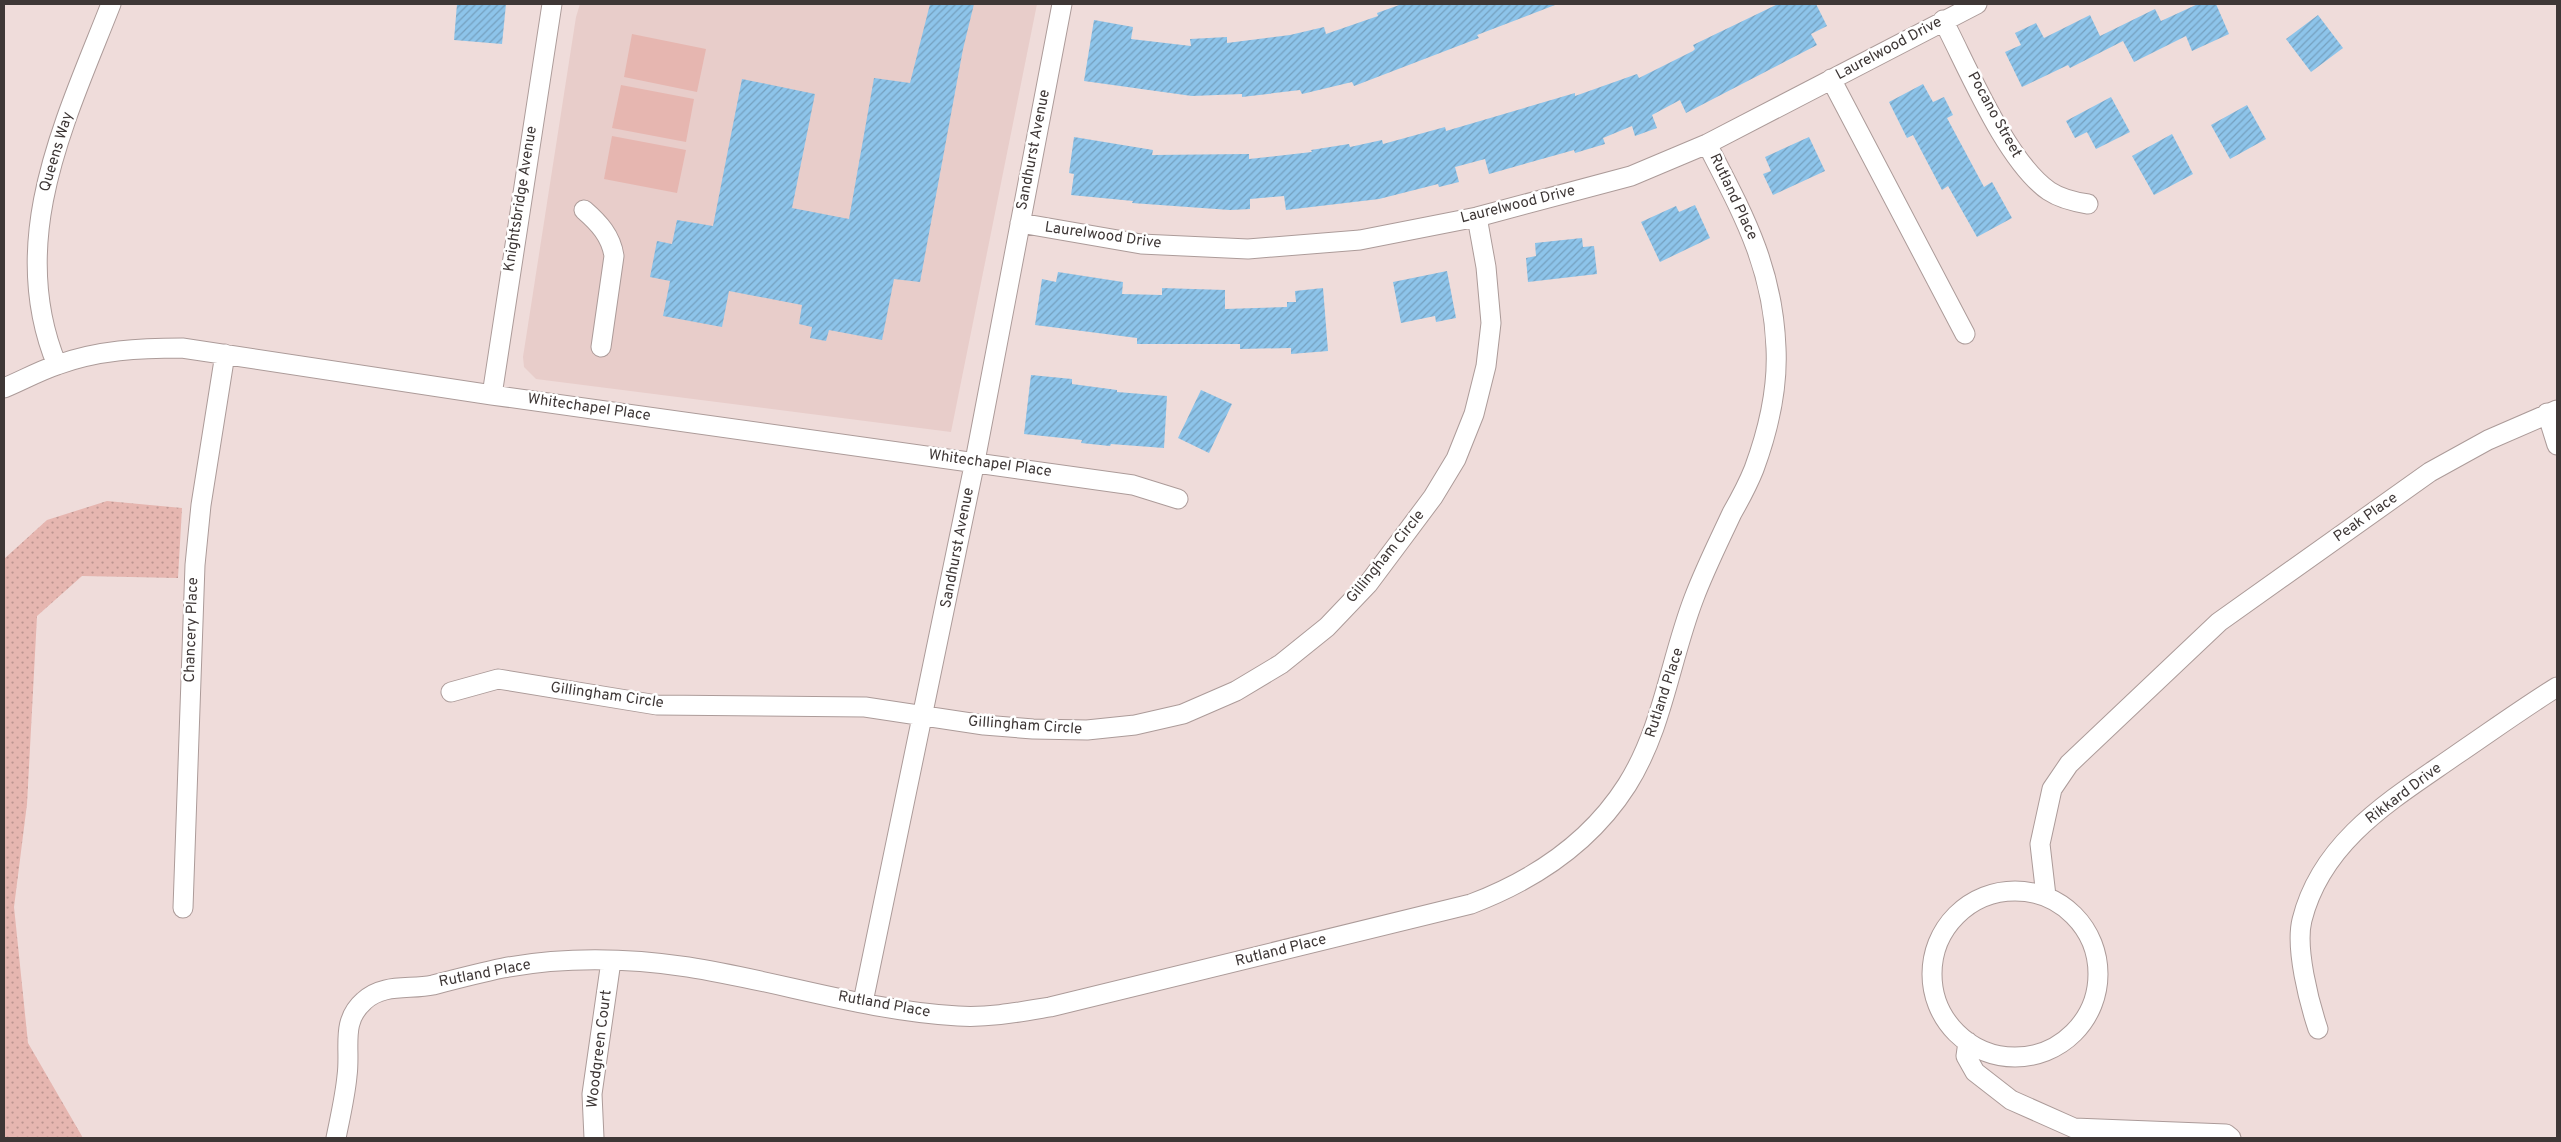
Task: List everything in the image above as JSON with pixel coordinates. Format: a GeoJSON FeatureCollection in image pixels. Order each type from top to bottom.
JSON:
{"type":"FeatureCollection","features":[{"type":"Feature","properties":{"kind":"street","name":"Queens Way"},"geometry":{"type":"LineString","coordinates":[[57,365],[47,342],[42,317],[38,226],[46,180],[60,134],[111,4]]}},
{"type":"Feature","properties":{"kind":"street","name":"Knightsbridge Avenue"},"geometry":{"type":"LineString","coordinates":[[492,395],[552,4]]}},
{"type":"Feature","properties":{"kind":"street","name":"Sandhurst Avenue"},"geometry":{"type":"LineString","coordinates":[[863,1002],[924,716],[975,462],[1062,4]]}},
{"type":"Feature","properties":{"kind":"street","name":"Laurelwood Drive"},"geometry":{"type":"LineString","coordinates":[[1020,223],[1140,244],[1248,249],[1360,240],[1477,217],[1631,176],[1707,144],[1976,4]]}},
{"type":"Feature","properties":{"kind":"street","name":"Pocano Street"},"geometry":{"type":"LineString","coordinates":[[1943,20],[2006,140],[2025,169],[2049,191],[2069,201],[2088,204]]}},
{"type":"Feature","properties":{"kind":"street"},"geometry":{"type":"LineString","coordinates":[[1831,79],[1965,334]]}},
{"type":"Feature","properties":{"kind":"street","name":"Rutland Place"},"geometry":{"type":"LineString","coordinates":[[336,1138],[348,1074],[347,1031],[352,1016],[364,1000],[387,988],[423,987],[503,968],[553,962],[611,961],[687,967],[918,1013],[960,1016],[1006,1015],[1050,1007],[1471,904],[1502,892],[1533,876],[1562,856],[1590,831],[1626,786],[1652,737],[1694,600],[1716,546],[1754,470],[1771,412],[1776,349],[1768,283],[1749,226],[1707,144]]}},
{"type":"Feature","properties":{"kind":"street"},"geometry":{"type":"LineString","coordinates":[[584,210],[597,222],[612,242],[614,256],[602,347]]}},
{"type":"Feature","properties":{"kind":"street","name":"Gillingham Circle"},"geometry":{"type":"LineString","coordinates":[[451,692],[498,679],[657,705],[866,707],[1033,729],[1087,730],[1134,725],[1183,714],[1236,691],[1281,664],[1327,627],[1368,584],[1433,497],[1456,459],[1474,414],[1486,366],[1491,323],[1486,267],[1477,217]]}},
{"type":"Feature","properties":{"kind":"street","name":"Whitechapel Place"},"geometry":{"type":"LineString","coordinates":[[4,388],[57,365],[96,355],[136,348],[182,348],[492,395],[1133,485],[1178,499]]}},
{"type":"Feature","properties":{"kind":"street","name":"Chancery Place"},"geometry":{"type":"LineString","coordinates":[[183,908],[194,565],[201,505],[225,354]]}},
{"type":"Feature","properties":{"kind":"street"},"geometry":{"type":"LineString","coordinates":[[2552,412],[2557,445]]}},
{"type":"Feature","properties":{"kind":"street","name":"Peak Place"},"geometry":{"type":"LineString","coordinates":[[2046,896],[2040,844],[2052,789],[2069,764],[2189,648],[2219,622],[2430,472],[2488,440],[2552,412]]}},
{"type":"Feature","properties":{"kind":"street","name":"Rikkard Drive"},"geometry":{"type":"LineString","coordinates":[[2318,1029],[2301,949],[2301,922],[2312,892],[2325,866],[2340,845],[2377,810],[2557,686]]}},
{"type":"Feature","properties":{"kind":"street"},"geometry":{"type":"LineString","coordinates":[[2017,890],[2046,896],[2067,907],[2085,927],[2096,951],[2099,978],[2093,1004],[2080,1027],[2060,1045],[2035,1055],[2006,1057],[1979,1049],[1968,1042],[1955,1033],[1939,1010],[1931,983],[1933,954],[1944,928],[1964,907],[1989,894],[2017,890]]}},
{"type":"Feature","properties":{"kind":"street","name":"Woodgreen Court"},"geometry":{"type":"LineString","coordinates":[[594,1138],[592,1094],[611,961]]}},
{"type":"Feature","properties":{"kind":"street"},"geometry":{"type":"LineString","coordinates":[[1968,1042],[1966,1056],[1975,1072],[2011,1100],[2074,1128],[2226,1134],[2232,1138]]}},
{"type":"Feature","properties":{"kind":"shaded area"},"geometry":{"type":"Polygon","coordinates":[[[580,4],[1037,4],[951,432],[536,379],[524,367],[523,357],[576,17],[580,4]]]}},
{"type":"Feature","properties":{"kind":"shaded area"},"geometry":{"type":"Polygon","coordinates":[[[632,34],[706,49],[697,92],[624,77],[632,34]]]}},
{"type":"Feature","properties":{"kind":"shaded area"},"geometry":{"type":"Polygon","coordinates":[[[621,85],[694,99],[686,142],[612,128],[621,85]]]}},
{"type":"Feature","properties":{"kind":"shaded area"},"geometry":{"type":"Polygon","coordinates":[[[612,136],[686,150],[677,193],[604,179],[612,136]]]}},
{"type":"Feature","properties":{"kind":"shaded area"},"geometry":{"type":"Polygon","coordinates":[[[107,501],[182,508],[178,578],[82,576],[37,616],[27,804],[14,907],[28,1043],[83,1138],[4,1138],[4,559],[47,520],[107,501]]]}},
{"type":"Feature","properties":{"kind":"building"},"geometry":{"type":"Polygon","coordinates":[[[457,4],[506,4],[502,44],[454,40],[457,4]]]}},
{"type":"Feature","properties":{"kind":"building"},"geometry":{"type":"Polygon","coordinates":[[[930,4],[974,4],[963,49],[920,282],[894,279],[882,340],[829,330],[826,341],[810,338],[812,327],[799,324],[802,305],[729,291],[722,327],[663,316],[670,281],[650,277],[657,241],[672,244],[677,220],[713,226],[742,79],[815,94],[792,208],[849,219],[874,78],[910,83],[930,4]]]}},
{"type":"Feature","properties":{"kind":"building"},"geometry":{"type":"Polygon","coordinates":[[[1402,4],[1555,5],[1477,35],[1479,38],[1354,86],[1352,82],[1302,94],[1300,90],[1242,97],[1242,94],[1192,96],[1084,81],[1094,20],[1133,27],[1131,39],[1191,46],[1190,39],[1227,37],[1227,43],[1290,35],[1324,27],[1326,34],[1378,16],[1377,13],[1402,4]]]}},
{"type":"Feature","properties":{"kind":"building"},"geometry":{"type":"Polygon","coordinates":[[[1778,4],[1816,4],[1827,26],[1811,34],[1817,45],[1686,113],[1680,100],[1652,115],[1657,128],[1635,136],[1632,126],[1603,138],[1605,144],[1575,153],[1574,150],[1489,174],[1485,159],[1455,167],[1459,182],[1439,187],[1438,184],[1379,199],[1286,210],[1284,196],[1250,199],[1250,209],[1230,210],[1132,203],[1133,201],[1071,195],[1074,174],[1069,173],[1074,137],[1153,150],[1152,155],[1249,154],[1249,159],[1312,152],[1311,150],[1349,144],[1350,147],[1382,140],[1383,144],[1445,127],[1446,131],[1575,93],[1575,96],[1637,74],[1639,78],[1693,51],[1695,49],[1693,45],[1778,4]]]}},
{"type":"Feature","properties":{"kind":"building"},"geometry":{"type":"Polygon","coordinates":[[[2198,4],[2216,4],[2229,34],[2192,51],[2186,36],[2134,62],[2123,41],[2070,68],[2068,65],[2022,87],[2005,52],[2021,45],[2015,33],[2036,23],[2044,38],[2090,15],[2100,36],[2155,9],[2161,21],[2198,4]]]}},
{"type":"Feature","properties":{"kind":"building"},"geometry":{"type":"Polygon","coordinates":[[[2318,15],[2343,48],[2311,72],[2286,39],[2318,15]]]}},
{"type":"Feature","properties":{"kind":"building"},"geometry":{"type":"Polygon","coordinates":[[[1923,84],[1933,102],[1944,97],[1953,115],[1947,118],[1984,187],[1992,182],[2012,218],[1977,237],[1948,186],[1942,190],[1913,135],[1907,138],[1889,102],[1923,84]]]}},
{"type":"Feature","properties":{"kind":"building"},"geometry":{"type":"Polygon","coordinates":[[[2111,97],[2130,132],[2096,149],[2087,132],[2075,138],[2066,121],[2111,97]]]}},
{"type":"Feature","properties":{"kind":"building"},"geometry":{"type":"Polygon","coordinates":[[[2247,105],[2266,139],[2230,159],[2211,125],[2247,105]]]}},
{"type":"Feature","properties":{"kind":"building"},"geometry":{"type":"Polygon","coordinates":[[[2172,134],[2193,174],[2154,195],[2132,156],[2172,134]]]}},
{"type":"Feature","properties":{"kind":"building"},"geometry":{"type":"Polygon","coordinates":[[[1809,137],[1825,171],[1773,195],[1763,174],[1771,171],[1765,157],[1809,137]]]}},
{"type":"Feature","properties":{"kind":"building"},"geometry":{"type":"Polygon","coordinates":[[[1695,205],[1710,238],[1660,262],[1641,222],[1676,206],[1679,212],[1695,205]]]}},
{"type":"Feature","properties":{"kind":"building"},"geometry":{"type":"Polygon","coordinates":[[[1582,238],[1583,247],[1594,246],[1597,274],[1528,282],[1526,258],[1536,256],[1535,243],[1582,238]]]}},
{"type":"Feature","properties":{"kind":"building"},"geometry":{"type":"Polygon","coordinates":[[[1447,271],[1456,318],[1436,322],[1435,316],[1401,323],[1393,282],[1447,271]]]}},
{"type":"Feature","properties":{"kind":"building"},"geometry":{"type":"Polygon","coordinates":[[[1058,272],[1123,282],[1122,294],[1162,295],[1162,288],[1225,290],[1225,309],[1287,307],[1287,302],[1296,302],[1295,291],[1323,288],[1328,351],[1291,354],[1291,348],[1240,349],[1240,344],[1137,344],[1137,338],[1035,325],[1042,279],[1056,282],[1058,272]]]}},
{"type":"Feature","properties":{"kind":"building"},"geometry":{"type":"Polygon","coordinates":[[[1031,375],[1072,379],[1072,384],[1117,390],[1117,392],[1167,396],[1164,448],[1111,444],[1110,446],[1081,443],[1082,440],[1024,434],[1031,375]]]}},
{"type":"Feature","properties":{"kind":"building"},"geometry":{"type":"Polygon","coordinates":[[[1201,390],[1232,404],[1209,453],[1178,438],[1201,390]]]}}]}
